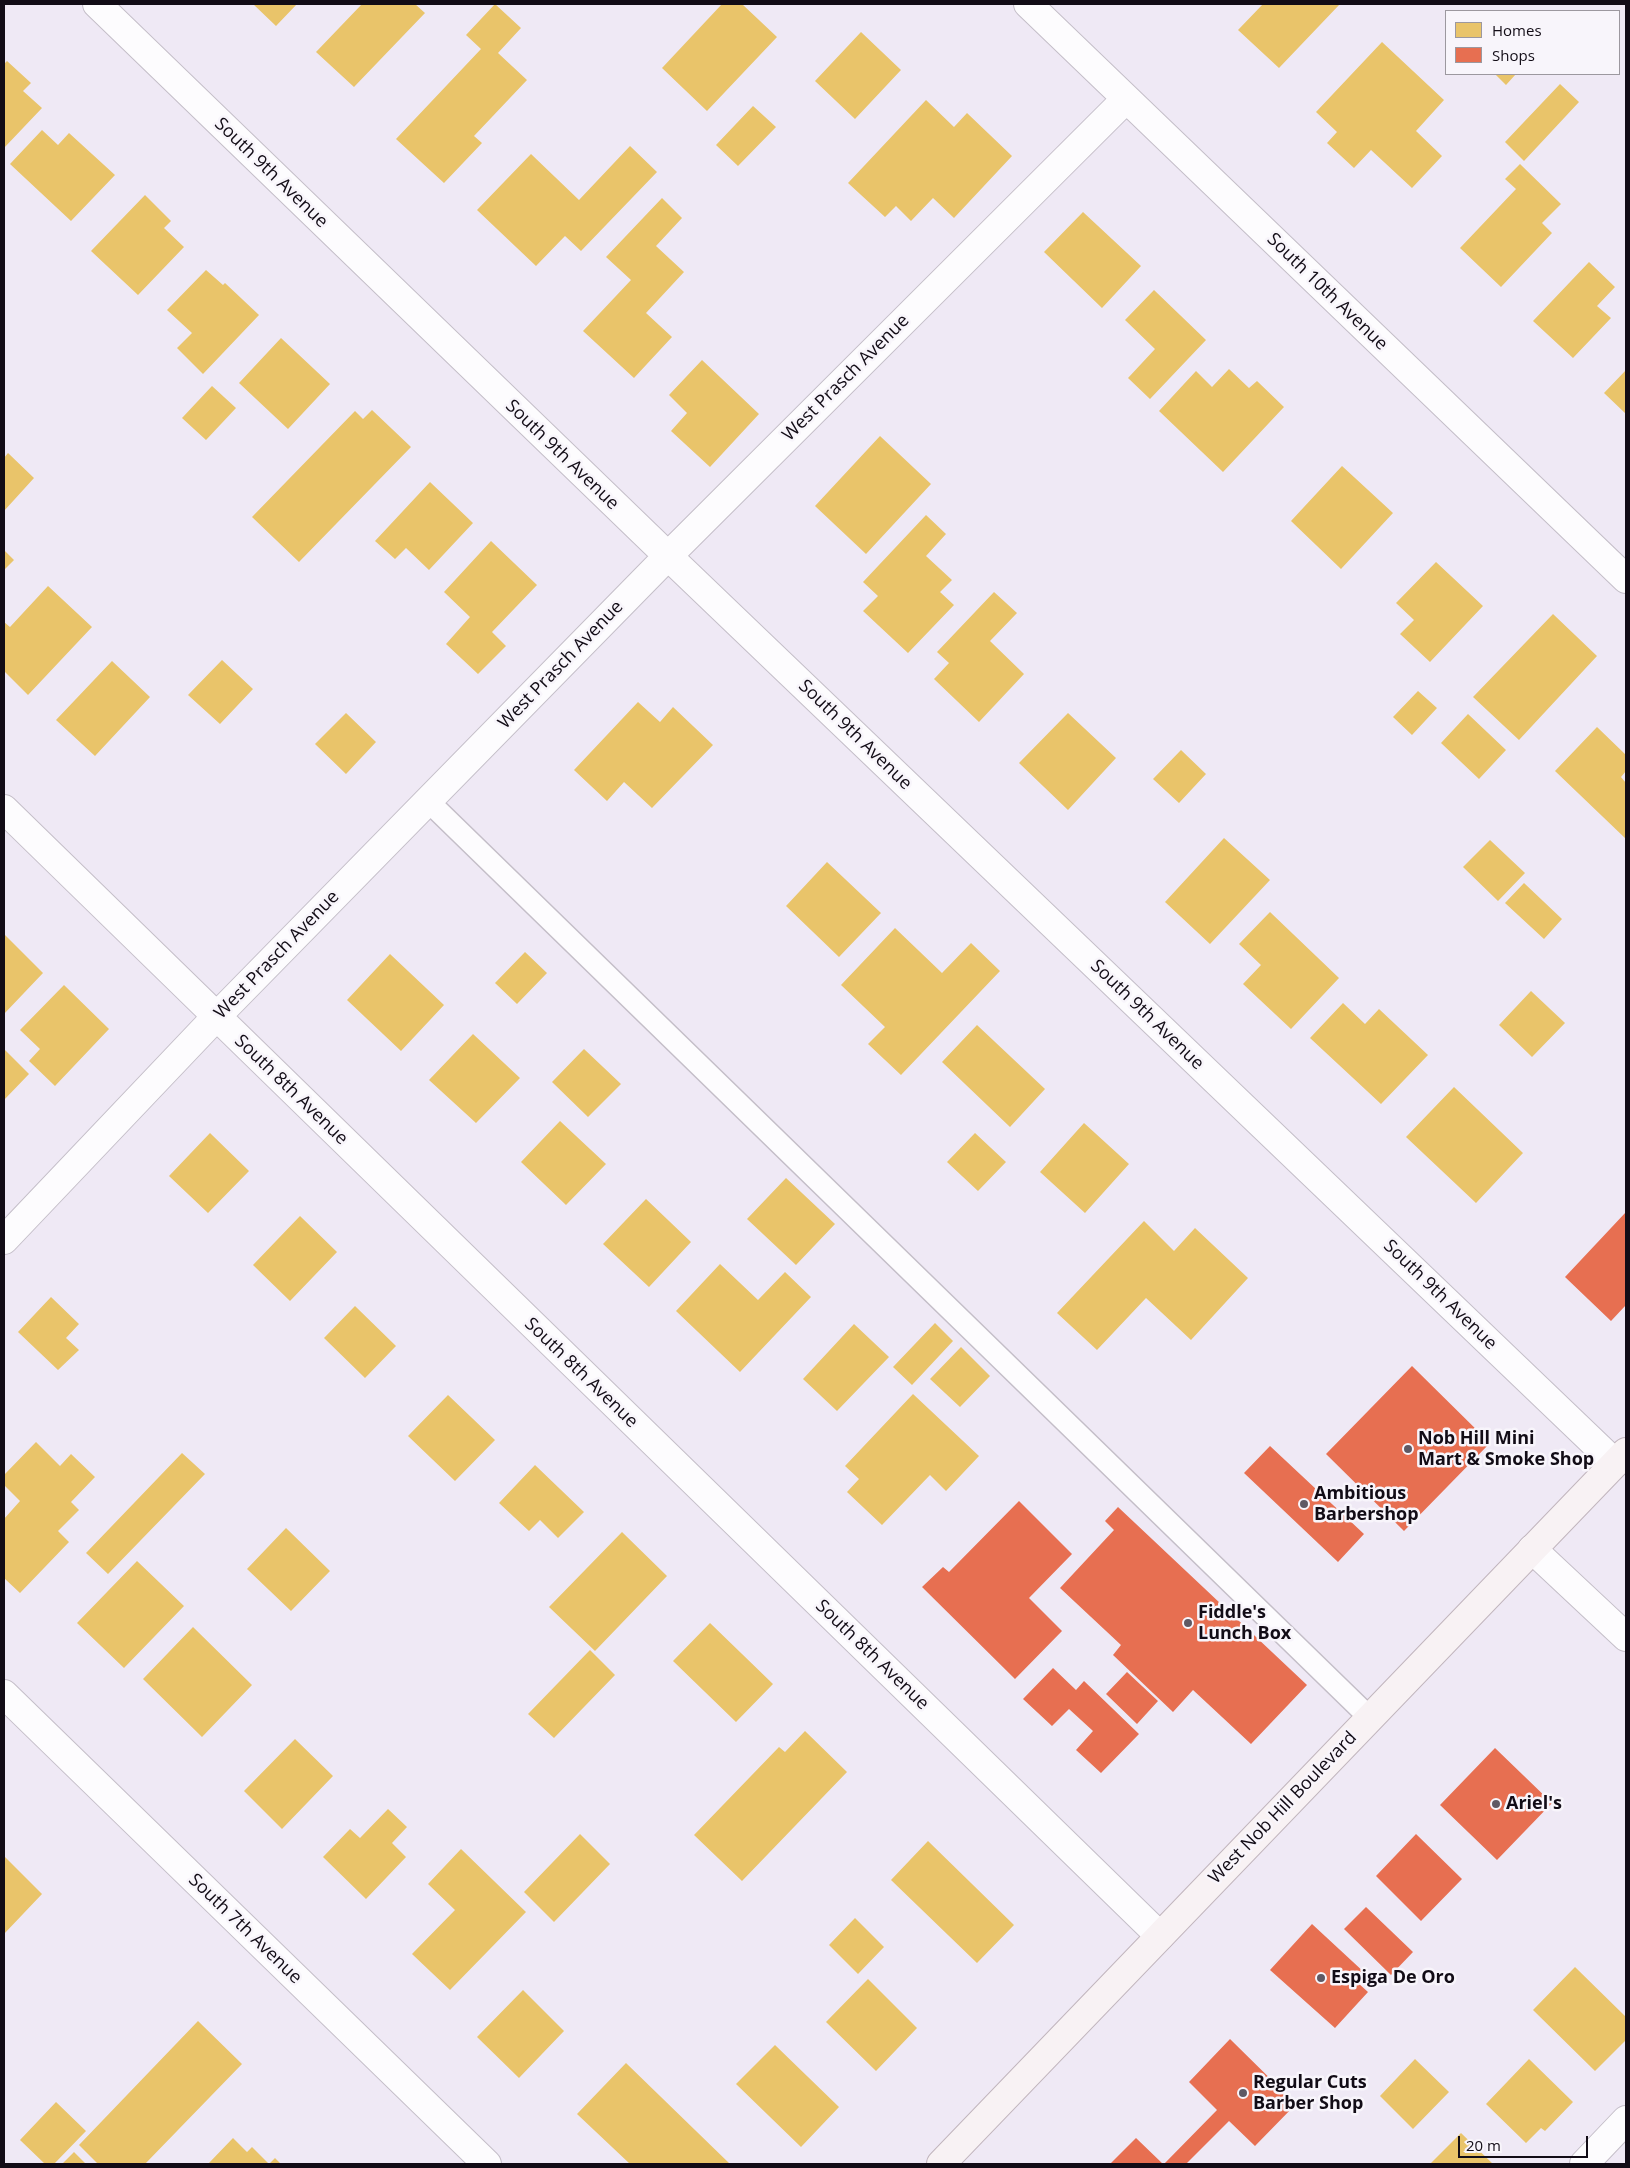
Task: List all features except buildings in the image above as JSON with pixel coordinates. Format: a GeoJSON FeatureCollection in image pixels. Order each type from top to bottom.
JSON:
{"type":"FeatureCollection","features":[{"type":"Feature","properties":{"kind":"main road","name":"West Nob Hill Boulevard"},"geometry":{"type":"LineString","coordinates":[[940,2164],[1621,1458]]}},
{"type":"Feature","properties":{"kind":"street","name":"South 9th Avenue"},"geometry":{"type":"LineString","coordinates":[[97,4],[668,556],[1621,1458]]}},
{"type":"Feature","properties":{"kind":"street","name":"South 10th Avenue"},"geometry":{"type":"LineString","coordinates":[[1028,4],[1626,579]]}},
{"type":"Feature","properties":{"kind":"street","name":"West Prasch Avenue"},"geometry":{"type":"LineString","coordinates":[[4,1240],[216,1017],[668,556],[1126,99]]}},
{"type":"Feature","properties":{"kind":"street","name":"South 8th Avenue"},"geometry":{"type":"LineString","coordinates":[[4,809],[1160,1936]]}},
{"type":"Feature","properties":{"kind":"street"},"geometry":{"type":"LineString","coordinates":[[1532,1550],[1626,1637]]}},
{"type":"Feature","properties":{"kind":"street","name":"South 7th Avenue"},"geometry":{"type":"LineString","coordinates":[[4,1694],[487,2164]]}},
{"type":"Feature","properties":{"kind":"street"},"geometry":{"type":"LineString","coordinates":[[1584,2164],[1626,2120]]}},
{"type":"Feature","properties":{"kind":"lane"},"geometry":{"type":"LineString","coordinates":[[428,801],[1370,1718]]}},
{"type":"Feature","properties":{"kind":"place","name":"Nob Hill Mini Mart & Smoke Shop"},"geometry":{"type":"Point","coordinates":[1408,1449]}},
{"type":"Feature","properties":{"kind":"place","name":"Ambitious Barbershop"},"geometry":{"type":"Point","coordinates":[1304,1504]}},
{"type":"Feature","properties":{"kind":"place","name":"Fiddle's Lunch Box"},"geometry":{"type":"Point","coordinates":[1188,1623]}},
{"type":"Feature","properties":{"kind":"place","name":"Ariel's"},"geometry":{"type":"Point","coordinates":[1496,1804]}},
{"type":"Feature","properties":{"kind":"place","name":"Espiga De Oro"},"geometry":{"type":"Point","coordinates":[1321,1978]}},
{"type":"Feature","properties":{"kind":"place","name":"Regular Cuts Barber Shop"},"geometry":{"type":"Point","coordinates":[1243,2093]}}]}
